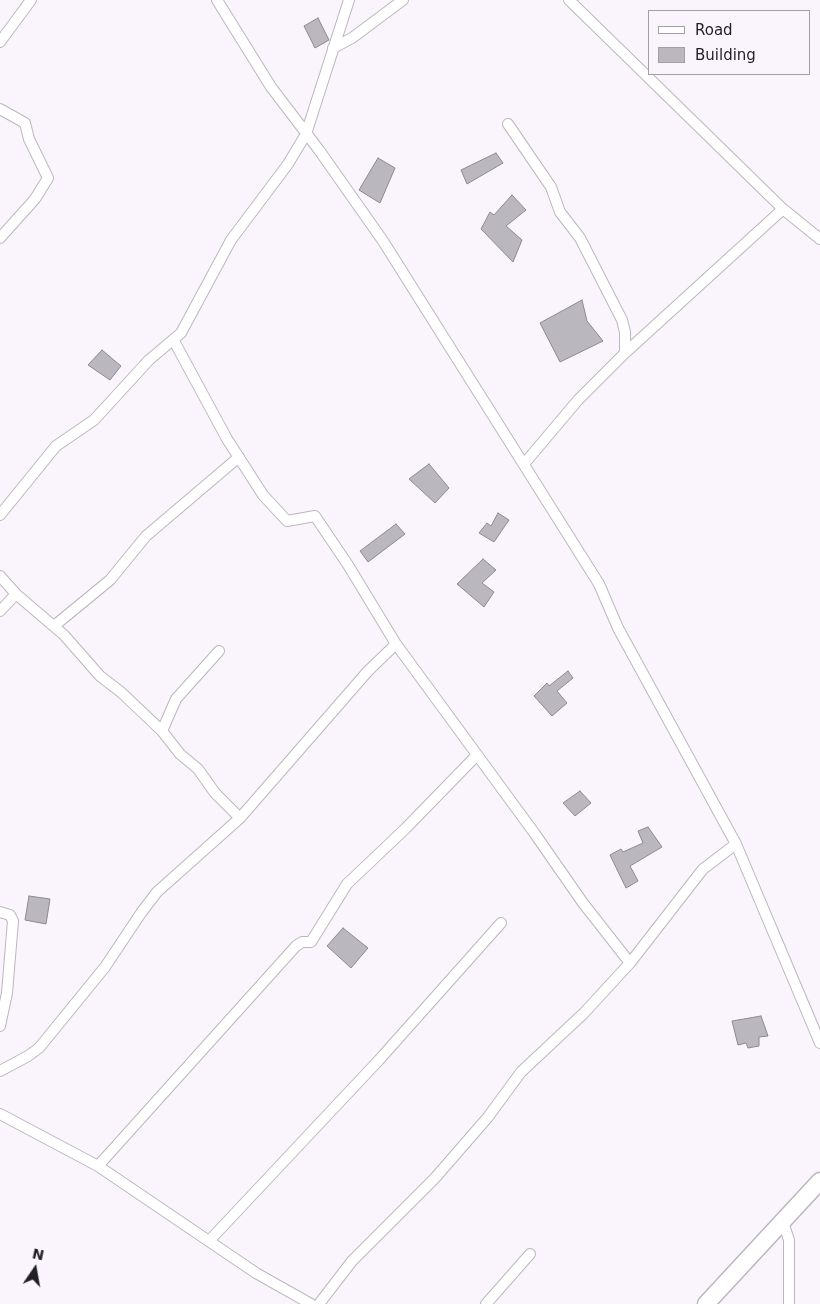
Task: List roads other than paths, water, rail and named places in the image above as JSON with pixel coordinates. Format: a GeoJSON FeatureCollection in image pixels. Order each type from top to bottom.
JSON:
{"type":"FeatureCollection","features":[{"type":"Feature","properties":{"kind":"main road"},"geometry":{"type":"LineString","coordinates":[[706,1304],[820,1181]]}},
{"type":"Feature","properties":{"kind":"street"},"geometry":{"type":"LineString","coordinates":[[0,42],[31,0]]}},
{"type":"Feature","properties":{"kind":"street"},"geometry":{"type":"LineString","coordinates":[[217,0],[271,87],[383,241],[599,584],[618,628],[736,844],[820,1043]]}},
{"type":"Feature","properties":{"kind":"street"},"geometry":{"type":"LineString","coordinates":[[0,515],[56,446],[94,420],[149,360],[174,341],[181,333],[231,240],[288,164],[306,134],[349,0]]}},
{"type":"Feature","properties":{"kind":"street"},"geometry":{"type":"LineString","coordinates":[[333,48],[352,38],[403,0]]}},
{"type":"Feature","properties":{"kind":"street"},"geometry":{"type":"LineString","coordinates":[[569,0],[783,209],[820,239]]}},
{"type":"Feature","properties":{"kind":"street"},"geometry":{"type":"LineString","coordinates":[[0,109],[25,123],[29,139],[48,178],[36,199],[0,238]]}},
{"type":"Feature","properties":{"kind":"street"},"geometry":{"type":"LineString","coordinates":[[508,124],[551,187],[560,212],[580,238],[622,320],[625,332],[625,353]]}},
{"type":"Feature","properties":{"kind":"street"},"geometry":{"type":"LineString","coordinates":[[524,464],[578,400],[625,353],[783,209]]}},
{"type":"Feature","properties":{"kind":"street"},"geometry":{"type":"LineString","coordinates":[[174,341],[239,457],[263,495],[287,521],[315,516],[396,644],[583,903],[630,963]]}},
{"type":"Feature","properties":{"kind":"street"},"geometry":{"type":"LineString","coordinates":[[54,626],[110,580],[146,536],[239,457]]}},
{"type":"Feature","properties":{"kind":"street"},"geometry":{"type":"LineString","coordinates":[[0,576],[16,594],[69,640],[75,650],[100,676],[122,692],[162,730],[180,754],[198,769],[215,793],[240,818]]}},
{"type":"Feature","properties":{"kind":"street"},"geometry":{"type":"LineString","coordinates":[[0,611],[16,594]]}},
{"type":"Feature","properties":{"kind":"street"},"geometry":{"type":"LineString","coordinates":[[0,1071],[39,1048],[105,967],[141,912],[157,892],[240,818],[368,671],[396,644]]}},
{"type":"Feature","properties":{"kind":"street"},"geometry":{"type":"LineString","coordinates":[[162,730],[176,699],[219,651]]}},
{"type":"Feature","properties":{"kind":"street"},"geometry":{"type":"LineString","coordinates":[[98,1166],[296,946],[302,942],[311,942],[347,884],[406,828],[477,755]]}},
{"type":"Feature","properties":{"kind":"street"},"geometry":{"type":"LineString","coordinates":[[319,1304],[352,1261],[435,1178],[488,1117],[521,1072],[584,1013],[630,963],[703,869],[736,844]]}},
{"type":"Feature","properties":{"kind":"street"},"geometry":{"type":"LineString","coordinates":[[0,912],[10,915],[13,921],[0,1026]]}},
{"type":"Feature","properties":{"kind":"street"},"geometry":{"type":"LineString","coordinates":[[209,1241],[379,1060],[501,923]]}},
{"type":"Feature","properties":{"kind":"street"},"geometry":{"type":"LineString","coordinates":[[0,1114],[98,1166],[256,1273],[311,1304]]}},
{"type":"Feature","properties":{"kind":"street"},"geometry":{"type":"LineString","coordinates":[[782,1222],[789,1240],[789,1304]]}},
{"type":"Feature","properties":{"kind":"street"},"geometry":{"type":"LineString","coordinates":[[486,1304],[530,1254]]}}]}
